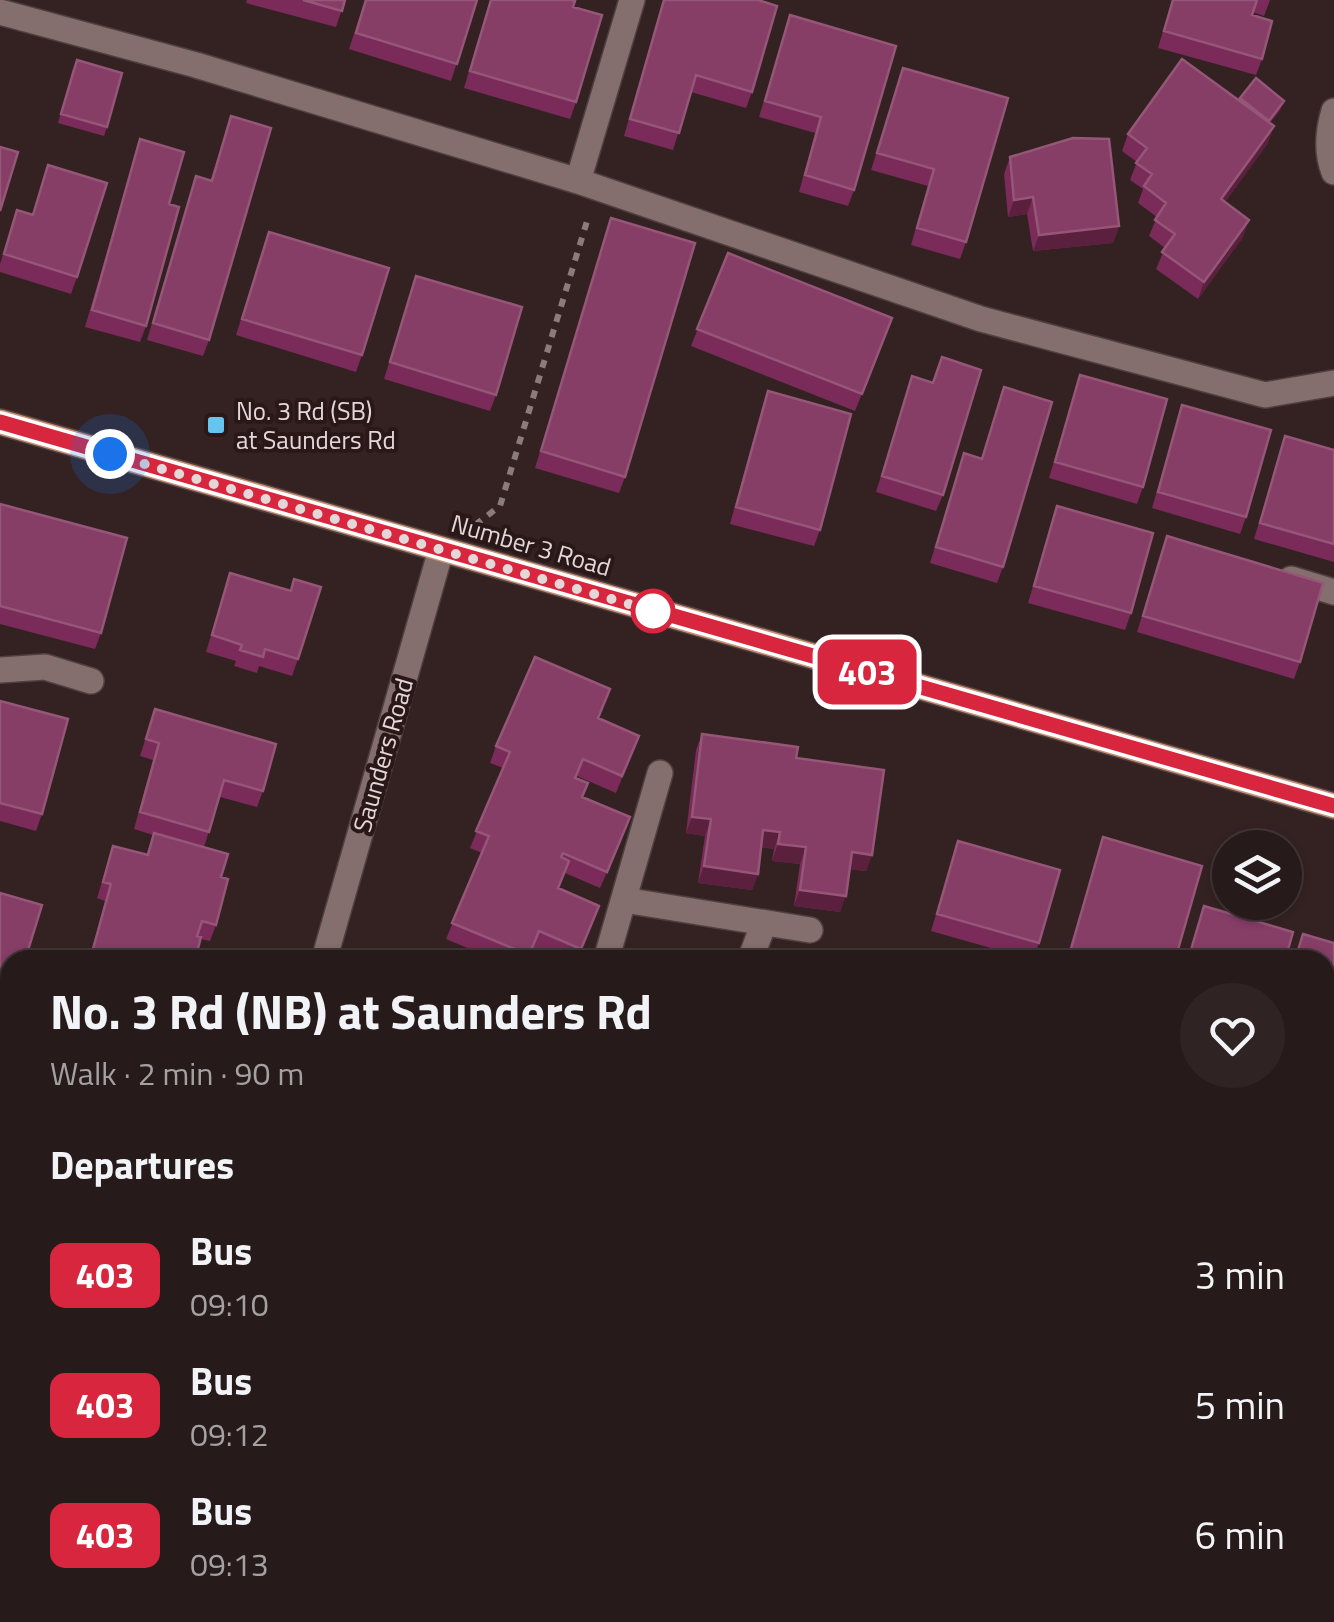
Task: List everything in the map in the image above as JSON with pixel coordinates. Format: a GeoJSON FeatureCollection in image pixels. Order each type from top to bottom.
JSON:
{"type":"FeatureCollection","features":[{"type":"Feature","properties":{"kind":"main road","name":"Number 3 Road"},"geometry":{"type":"LineString","coordinates":[[0,422],[1334,806]]}},
{"type":"Feature","properties":{"kind":"street"},"geometry":{"type":"LineString","coordinates":[[578,182],[632,0]]}},
{"type":"Feature","properties":{"kind":"street"},"geometry":{"type":"LineString","coordinates":[[0,12],[196,65],[578,182],[981,319],[1266,395],[1334,383]]}},
{"type":"Feature","properties":{"kind":"street"},"geometry":{"type":"LineString","coordinates":[[1334,111],[1329,143],[1334,172]]}},
{"type":"Feature","properties":{"kind":"street","name":"Saunders Road"},"geometry":{"type":"LineString","coordinates":[[327,950],[440,550]]}},
{"type":"Feature","properties":{"kind":"street"},"geometry":{"type":"LineString","coordinates":[[1260,570],[1334,592]]}},
{"type":"Feature","properties":{"kind":"street"},"geometry":{"type":"LineString","coordinates":[[0,670],[45,667],[91,681]]}},
{"type":"Feature","properties":{"kind":"street"},"geometry":{"type":"LineString","coordinates":[[609,950],[660,774]]}},
{"type":"Feature","properties":{"kind":"street"},"geometry":{"type":"LineString","coordinates":[[624,900],[810,930]]}},
{"type":"Feature","properties":{"kind":"street"},"geometry":{"type":"LineString","coordinates":[[754,950],[764,922]]}},
{"type":"Feature","properties":{"kind":"path"},"geometry":{"type":"LineString","coordinates":[[500,506],[592,206]]}},
{"type":"Feature","properties":{"kind":"building"},"geometry":{"type":"Polygon","coordinates":[[[303,0],[345,0],[342,11],[303,0]]]}},
{"type":"Feature","properties":{"kind":"building"},"geometry":{"type":"Polygon","coordinates":[[[366,0],[477,0],[457,64],[356,33],[366,0]]]}},
{"type":"Feature","properties":{"kind":"building"},"geometry":{"type":"Polygon","coordinates":[[[491,0],[571,0],[575,1],[573,7],[602,15],[576,102],[470,71],[491,0]]]}},
{"type":"Feature","properties":{"kind":"building"},"geometry":{"type":"Polygon","coordinates":[[[664,0],[758,0],[777,6],[752,92],[696,75],[679,133],[630,119],[664,0]]]}},
{"type":"Feature","properties":{"kind":"building"},"geometry":{"type":"Polygon","coordinates":[[[1173,0],[1257,0],[1252,15],[1272,21],[1262,59],[1164,31],[1173,0]]]}},
{"type":"Feature","properties":{"kind":"building"},"geometry":{"type":"Polygon","coordinates":[[[790,15],[896,46],[854,190],[805,175],[821,117],[765,101],[790,15]]]}},
{"type":"Feature","properties":{"kind":"building"},"geometry":{"type":"Polygon","coordinates":[[[1182,59],[1274,126],[1221,199],[1249,220],[1204,282],[1162,252],[1175,234],[1155,220],[1166,203],[1144,186],[1152,174],[1136,163],[1147,148],[1128,134],[1182,59]]]}},
{"type":"Feature","properties":{"kind":"building"},"geometry":{"type":"Polygon","coordinates":[[[77,60],[122,73],[107,127],[61,114],[77,60]]]}},
{"type":"Feature","properties":{"kind":"building"},"geometry":{"type":"Polygon","coordinates":[[[903,68],[1008,98],[966,242],[917,228],[934,169],[877,153],[903,68]]]}},
{"type":"Feature","properties":{"kind":"building"},"geometry":{"type":"Polygon","coordinates":[[[1256,78],[1284,101],[1269,121],[1240,98],[1256,78]]]}},
{"type":"Feature","properties":{"kind":"building"},"geometry":{"type":"Polygon","coordinates":[[[231,116],[271,128],[209,340],[153,323],[196,176],[212,181],[231,116]]]}},
{"type":"Feature","properties":{"kind":"building"},"geometry":{"type":"Polygon","coordinates":[[[1073,138],[1109,139],[1119,226],[1039,235],[1033,197],[1014,200],[1010,157],[1073,138]]]}},
{"type":"Feature","properties":{"kind":"building"},"geometry":{"type":"Polygon","coordinates":[[[140,139],[184,152],[169,204],[179,207],[146,326],[92,310],[140,139]]]}},
{"type":"Feature","properties":{"kind":"building"},"geometry":{"type":"Polygon","coordinates":[[[0,147],[18,152],[0,211],[0,147]]]}},
{"type":"Feature","properties":{"kind":"building"},"geometry":{"type":"Polygon","coordinates":[[[48,165],[107,183],[77,277],[4,254],[17,210],[33,215],[48,165]]]}},
{"type":"Feature","properties":{"kind":"building"},"geometry":{"type":"Polygon","coordinates":[[[611,218],[695,243],[625,477],[541,451],[611,218]]]}},
{"type":"Feature","properties":{"kind":"building"},"geometry":{"type":"Polygon","coordinates":[[[269,232],[389,268],[362,355],[242,319],[269,232]]]}},
{"type":"Feature","properties":{"kind":"building"},"geometry":{"type":"Polygon","coordinates":[[[728,253],[892,318],[862,394],[697,329],[728,253]]]}},
{"type":"Feature","properties":{"kind":"building"},"geometry":{"type":"Polygon","coordinates":[[[416,276],[522,307],[496,395],[390,362],[416,276]]]}},
{"type":"Feature","properties":{"kind":"building"},"geometry":{"type":"Polygon","coordinates":[[[942,357],[981,370],[943,495],[882,476],[912,376],[933,383],[942,357]]]}},
{"type":"Feature","properties":{"kind":"building"},"geometry":{"type":"Polygon","coordinates":[[[1080,375],[1167,399],[1143,487],[1055,462],[1080,375]]]}},
{"type":"Feature","properties":{"kind":"building"},"geometry":{"type":"Polygon","coordinates":[[[1004,387],[1052,402],[1003,567],[936,547],[964,453],[982,459],[1004,387]]]}},
{"type":"Feature","properties":{"kind":"building"},"geometry":{"type":"Polygon","coordinates":[[[768,391],[851,414],[820,530],[736,507],[768,391]]]}},
{"type":"Feature","properties":{"kind":"building"},"geometry":{"type":"Polygon","coordinates":[[[1182,405],[1271,430],[1246,517],[1158,492],[1182,405]]]}},
{"type":"Feature","properties":{"kind":"building"},"geometry":{"type":"Polygon","coordinates":[[[1285,436],[1334,450],[1334,544],[1260,523],[1285,436]]]}},
{"type":"Feature","properties":{"kind":"building"},"geometry":{"type":"Polygon","coordinates":[[[0,504],[127,538],[101,633],[0,606],[0,504]]]}},
{"type":"Feature","properties":{"kind":"building"},"geometry":{"type":"Polygon","coordinates":[[[1057,506],[1153,533],[1131,613],[1034,586],[1057,506]]]}},
{"type":"Feature","properties":{"kind":"building"},"geometry":{"type":"Polygon","coordinates":[[[1167,536],[1323,583],[1300,662],[1143,616],[1167,536]]]}},
{"type":"Feature","properties":{"kind":"building"},"geometry":{"type":"Polygon","coordinates":[[[230,573],[291,591],[294,579],[321,587],[298,659],[265,649],[263,657],[212,635],[230,573]]]}},
{"type":"Feature","properties":{"kind":"building"},"geometry":{"type":"Polygon","coordinates":[[[535,657],[610,689],[598,718],[639,736],[622,776],[583,759],[575,778],[588,783],[582,797],[630,817],[607,872],[563,853],[561,857],[569,861],[558,888],[599,906],[581,949],[539,931],[531,950],[517,950],[452,923],[489,836],[476,831],[510,752],[496,746],[535,657]]]}},
{"type":"Feature","properties":{"kind":"building"},"geometry":{"type":"Polygon","coordinates":[[[0,701],[68,719],[42,814],[0,803],[0,701]]]}},
{"type":"Feature","properties":{"kind":"building"},"geometry":{"type":"Polygon","coordinates":[[[155,709],[276,744],[263,791],[224,780],[209,832],[140,812],[159,743],[146,739],[155,709]]]}},
{"type":"Feature","properties":{"kind":"building"},"geometry":{"type":"Polygon","coordinates":[[[702,734],[798,747],[796,758],[884,770],[872,855],[852,852],[846,896],[800,890],[806,847],[778,844],[780,832],[763,830],[758,874],[704,866],[711,819],[692,817],[702,734]]]}},
{"type":"Feature","properties":{"kind":"building"},"geometry":{"type":"Polygon","coordinates":[[[154,833],[228,854],[221,877],[228,879],[216,925],[202,921],[198,950],[93,950],[111,884],[103,882],[113,846],[148,855],[154,833]]]}},
{"type":"Feature","properties":{"kind":"building"},"geometry":{"type":"Polygon","coordinates":[[[1103,837],[1202,866],[1178,950],[1071,950],[1103,837]]]}},
{"type":"Feature","properties":{"kind":"building"},"geometry":{"type":"Polygon","coordinates":[[[958,841],[1060,870],[1039,943],[937,914],[958,841]]]}},
{"type":"Feature","properties":{"kind":"building"},"geometry":{"type":"Polygon","coordinates":[[[0,893],[42,905],[28,950],[0,950],[0,893]]]}},
{"type":"Feature","properties":{"kind":"building"},"geometry":{"type":"Polygon","coordinates":[[[1204,906],[1212,908],[1212,920],[1252,920],[1293,932],[1288,950],[1191,950],[1204,906]]]}},
{"type":"Feature","properties":{"kind":"building"},"geometry":{"type":"Polygon","coordinates":[[[1303,934],[1334,943],[1334,950],[1298,950],[1303,934]]]}},
{"type":"Feature","properties":{"kind":"bus line","name":"403"},"geometry":{"type":"LineString","coordinates":[[0,422],[1334,806]]}},
{"type":"Feature","properties":{"kind":"place","name":"No. 3 Rd (SB) at Saunders Rd"},"geometry":{"type":"Point","coordinates":[216,425]}},
{"type":"Feature","properties":{"kind":"route"},"geometry":{"type":"LineString","coordinates":[[110,454],[653,611]]}}]}
